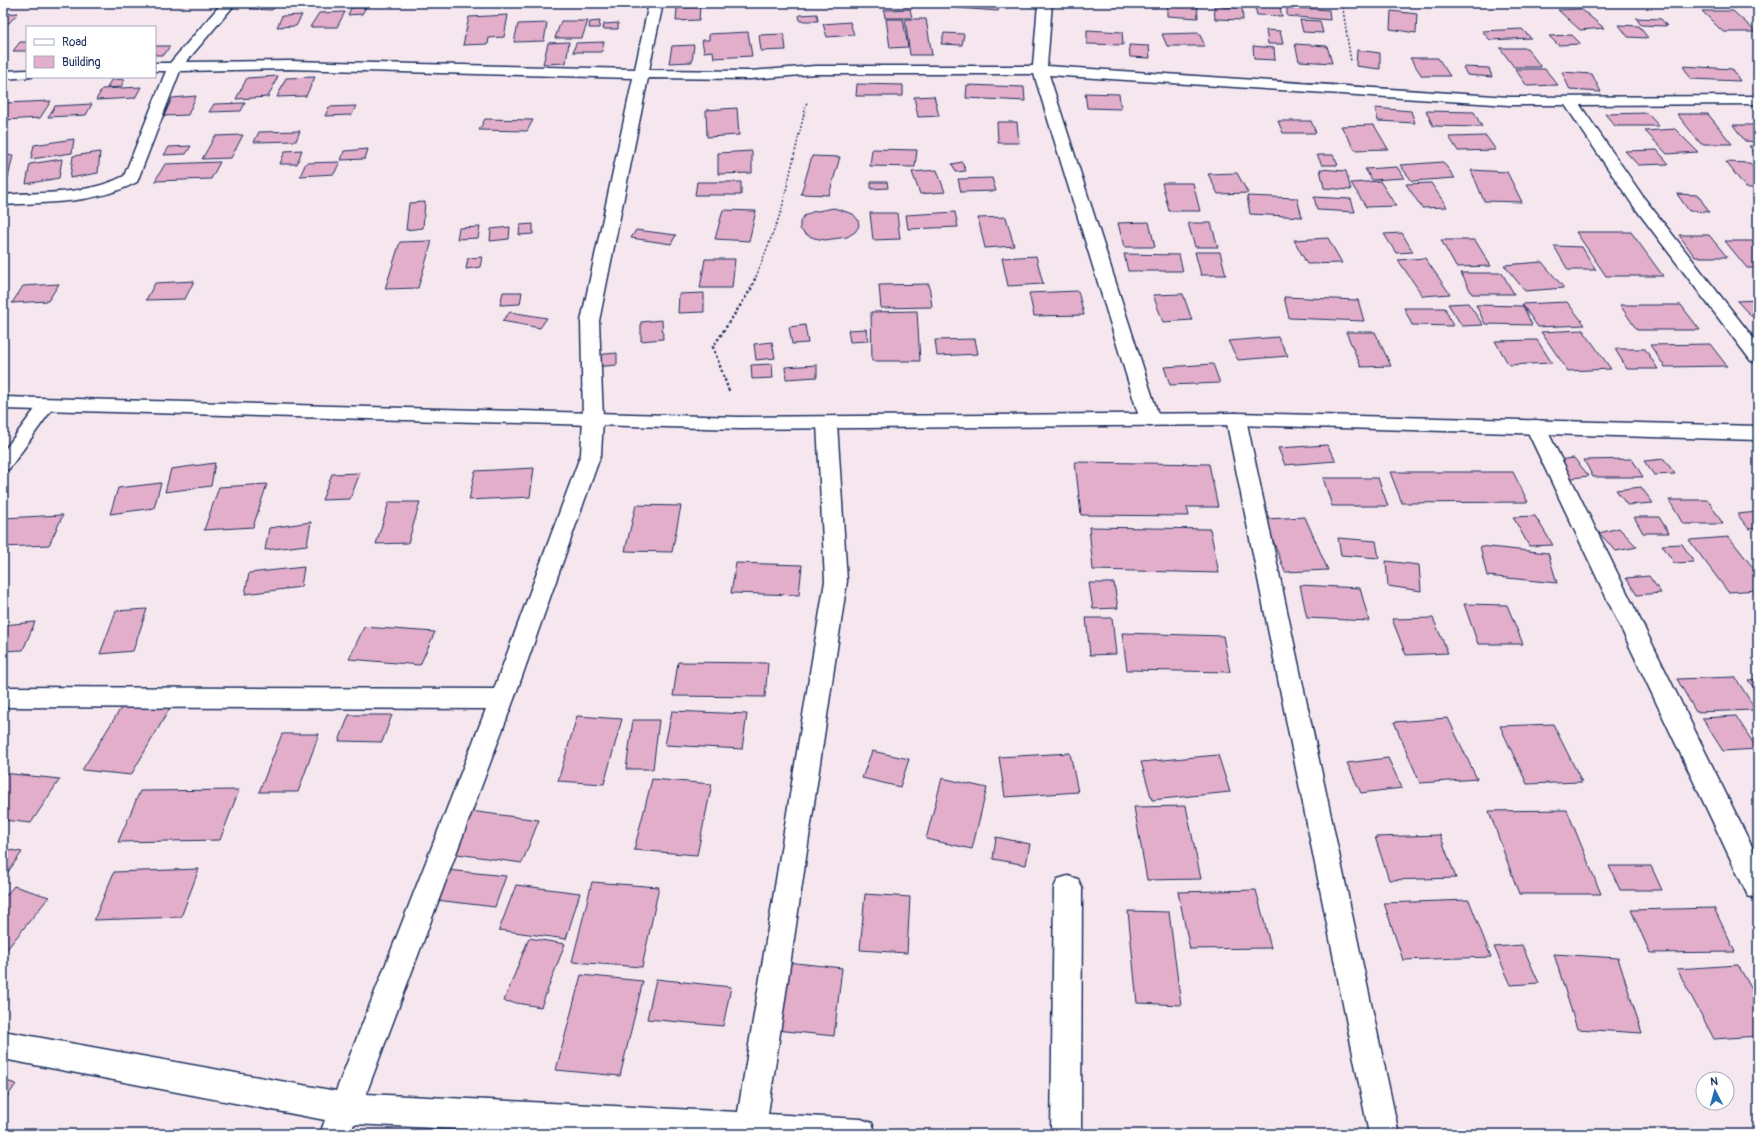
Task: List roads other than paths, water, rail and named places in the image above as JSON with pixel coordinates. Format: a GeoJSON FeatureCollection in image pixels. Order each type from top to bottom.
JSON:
{"type":"FeatureCollection","features":[{"type":"Feature","properties":{"kind":"street"},"geometry":{"type":"LineString","coordinates":[[3,200],[90,192],[123,185],[131,179],[175,66],[229,3]]}},
{"type":"Feature","properties":{"kind":"street"},"geometry":{"type":"LineString","coordinates":[[339,1121],[502,699],[591,454],[593,419],[590,321],[656,3]]}},
{"type":"Feature","properties":{"kind":"street"},"geometry":{"type":"LineString","coordinates":[[1045,3],[1040,70],[1150,420]]}},
{"type":"Feature","properties":{"kind":"street"},"geometry":{"type":"LineString","coordinates":[[156,67],[289,65],[750,75],[815,70],[1040,70],[1509,101],[1758,100]]}},
{"type":"Feature","properties":{"kind":"street"},"geometry":{"type":"LineString","coordinates":[[3,75],[26,74]]}},
{"type":"Feature","properties":{"kind":"street"},"geometry":{"type":"LineString","coordinates":[[1570,101],[1638,201],[1758,357]]}},
{"type":"Feature","properties":{"kind":"street"},"geometry":{"type":"LineString","coordinates":[[3,404],[740,423],[1236,419],[1758,433]]}},
{"type":"Feature","properties":{"kind":"street"},"geometry":{"type":"LineString","coordinates":[[1236,419],[1384,1134]]}},
{"type":"Feature","properties":{"kind":"street"},"geometry":{"type":"LineString","coordinates":[[751,1128],[836,581],[828,423]]}},
{"type":"Feature","properties":{"kind":"street"},"geometry":{"type":"LineString","coordinates":[[1535,426],[1758,887]]}},
{"type":"Feature","properties":{"kind":"street"},"geometry":{"type":"LineString","coordinates":[[3,697],[502,699]]}},
{"type":"Feature","properties":{"kind":"street"},"geometry":{"type":"LineString","coordinates":[[1066,1134],[1068,888]]}},
{"type":"Feature","properties":{"kind":"street"},"geometry":{"type":"LineString","coordinates":[[3,1045],[339,1121],[751,1128],[861,1134]]}},
{"type":"Feature","properties":{"kind":"lane"},"geometry":{"type":"LineString","coordinates":[[3,466],[47,405]]}}]}
